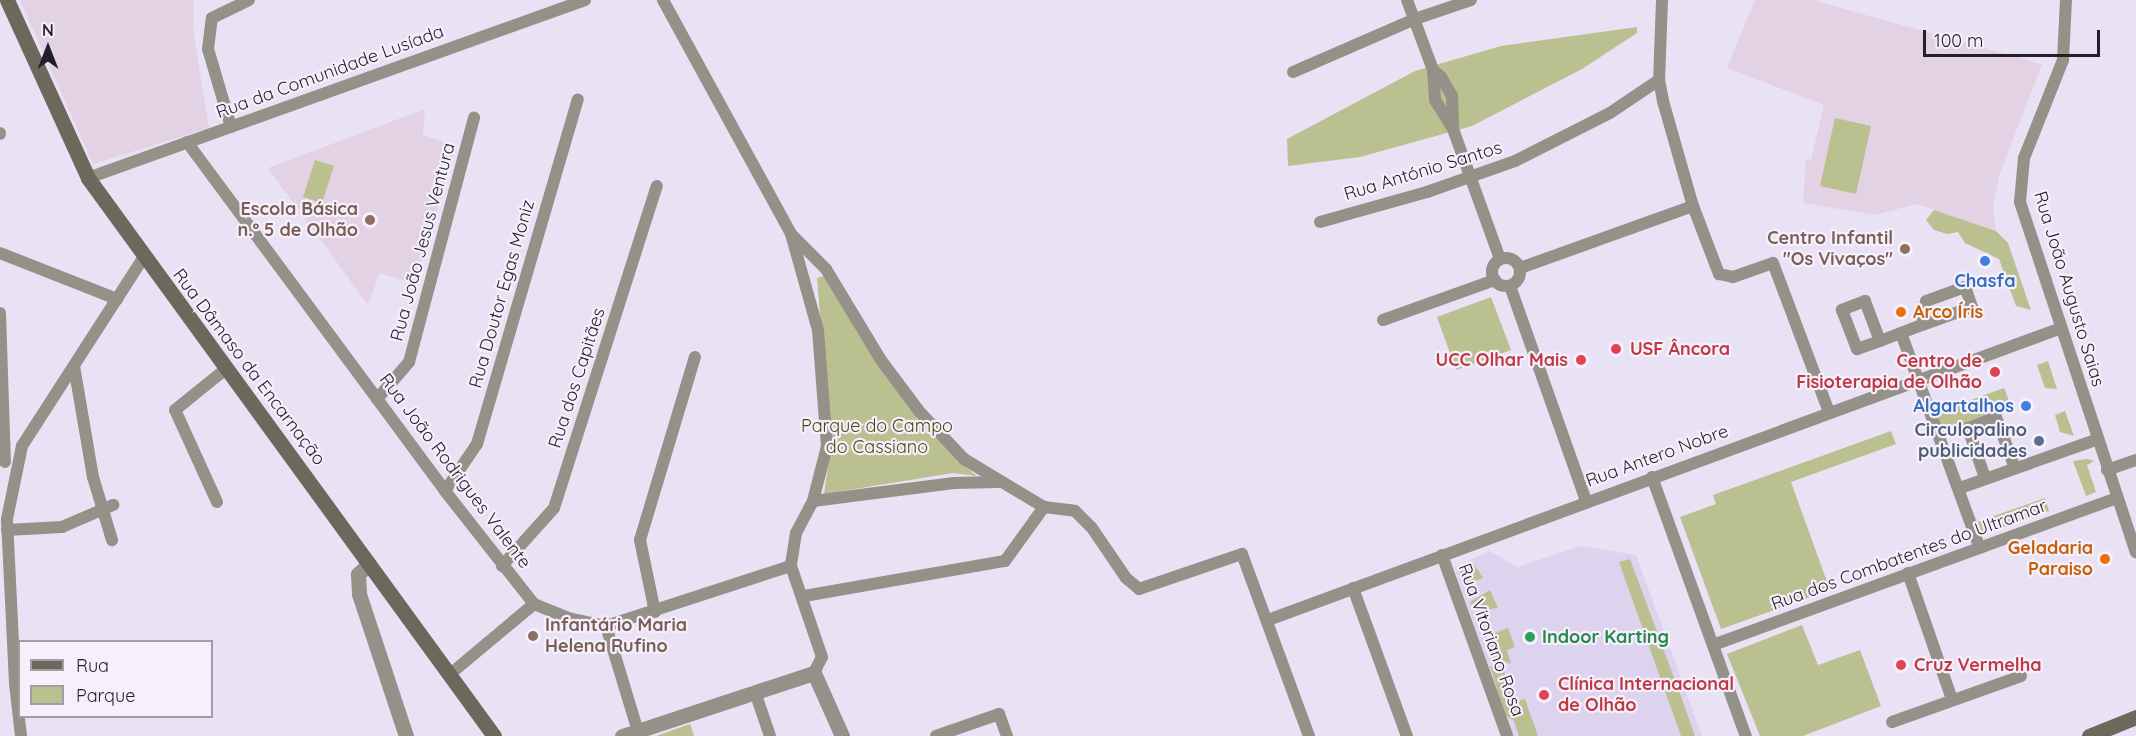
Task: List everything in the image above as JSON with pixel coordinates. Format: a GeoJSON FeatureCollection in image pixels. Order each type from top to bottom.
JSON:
{"type":"FeatureCollection","features":[{"type":"Feature","properties":{"kind":"main road","name":"Rua Dâmaso da Encarnação"},"geometry":{"type":"LineString","coordinates":[[7,0],[88,178],[143,258],[227,368],[494,736]]}},
{"type":"Feature","properties":{"kind":"main road"},"geometry":{"type":"LineString","coordinates":[[2089,736],[2134,719]]}},
{"type":"Feature","properties":{"kind":"street"},"geometry":{"type":"LineString","coordinates":[[231,127],[208,49],[212,18],[249,0]]}},
{"type":"Feature","properties":{"kind":"street","name":"Rua da Comunidade Lusíada"},"geometry":{"type":"LineString","coordinates":[[88,178],[585,0]]}},
{"type":"Feature","properties":{"kind":"street"},"geometry":{"type":"LineString","coordinates":[[622,736],[814,673],[822,657],[804,596],[791,566],[796,533],[813,501],[826,446],[818,330],[791,234],[699,71],[663,0]]}},
{"type":"Feature","properties":{"kind":"street"},"geometry":{"type":"LineString","coordinates":[[1407,0],[1433,70],[1441,77],[1452,96],[1453,129],[1500,259]]}},
{"type":"Feature","properties":{"kind":"street"},"geometry":{"type":"LineString","coordinates":[[1293,72],[1415,19],[1471,0]]}},
{"type":"Feature","properties":{"kind":"street"},"geometry":{"type":"LineString","coordinates":[[1662,0],[1659,80],[1671,138],[1693,206],[1719,274],[1732,277],[1773,263],[1829,412]]}},
{"type":"Feature","properties":{"kind":"street","name":"Rua João Augusto Saias"},"geometry":{"type":"LineString","coordinates":[[2066,0],[2063,60],[2024,158],[2019,183],[2020,202],[2136,552]]}},
{"type":"Feature","properties":{"kind":"street","name":"Rua António Santos"},"geometry":{"type":"LineString","coordinates":[[1320,222],[1470,178],[1565,137],[1610,113],[1659,80]]}},
{"type":"Feature","properties":{"kind":"street","name":"Rua Doutor Egas Moniz"},"geometry":{"type":"LineString","coordinates":[[445,491],[477,444],[578,99]]}},
{"type":"Feature","properties":{"kind":"street","name":"Rua João Jesus Ventura"},"geometry":{"type":"LineString","coordinates":[[377,399],[409,362],[474,118]]}},
{"type":"Feature","properties":{"kind":"street","name":"Rua João Rodrigues Valente"},"geometry":{"type":"LineString","coordinates":[[188,142],[445,491],[534,604],[568,618],[606,626],[791,566]]}},
{"type":"Feature","properties":{"kind":"street","name":"Rua dos Capitães"},"geometry":{"type":"LineString","coordinates":[[502,566],[554,508],[657,186]]}},
{"type":"Feature","properties":{"kind":"street"},"geometry":{"type":"LineString","coordinates":[[1520,268],[1693,206]]}},
{"type":"Feature","properties":{"kind":"street"},"geometry":{"type":"LineString","coordinates":[[791,234],[826,269],[881,360],[919,411],[964,459],[1044,507],[1075,511],[1092,528],[1126,578],[1139,589],[1242,554],[1309,736]]}},
{"type":"Feature","properties":{"kind":"street"},"geometry":{"type":"LineString","coordinates":[[0,253],[117,298]]}},
{"type":"Feature","properties":{"kind":"street"},"geometry":{"type":"LineString","coordinates":[[18,710],[7,530],[22,446],[143,258]]}},
{"type":"Feature","properties":{"kind":"street"},"geometry":{"type":"LineString","coordinates":[[1500,259],[1510,258],[1520,268],[1520,277],[1510,286]]}},
{"type":"Feature","properties":{"kind":"street"},"geometry":{"type":"LineString","coordinates":[[1495,280],[1492,271],[1500,259]]}},
{"type":"Feature","properties":{"kind":"street"},"geometry":{"type":"LineString","coordinates":[[1383,320],[1495,280],[1510,286],[1586,501]]}},
{"type":"Feature","properties":{"kind":"street"},"geometry":{"type":"LineString","coordinates":[[0,313],[3,462],[19,462]]}},
{"type":"Feature","properties":{"kind":"street"},"geometry":{"type":"LineString","coordinates":[[1880,341],[1922,325]]}},
{"type":"Feature","properties":{"kind":"street","name":"Rua Antero Nobre"},"geometry":{"type":"LineString","coordinates":[[1268,620],[2061,328]]}},
{"type":"Feature","properties":{"kind":"street"},"geometry":{"type":"LineString","coordinates":[[1901,333],[1960,488],[1979,546]]}},
{"type":"Feature","properties":{"kind":"street"},"geometry":{"type":"LineString","coordinates":[[655,612],[640,540],[695,357]]}},
{"type":"Feature","properties":{"kind":"street"},"geometry":{"type":"LineString","coordinates":[[74,366],[101,511],[112,540]]}},
{"type":"Feature","properties":{"kind":"street"},"geometry":{"type":"LineString","coordinates":[[217,501],[175,410],[227,368]]}},
{"type":"Feature","properties":{"kind":"street"},"geometry":{"type":"LineString","coordinates":[[1985,478],[1968,428],[1996,417],[2015,468]]}},
{"type":"Feature","properties":{"kind":"street"},"geometry":{"type":"LineString","coordinates":[[1960,488],[2098,439]]}},
{"type":"Feature","properties":{"kind":"street"},"geometry":{"type":"LineString","coordinates":[[2107,470],[2136,460]]}},
{"type":"Feature","properties":{"kind":"street"},"geometry":{"type":"LineString","coordinates":[[1652,477],[1746,736]]}},
{"type":"Feature","properties":{"kind":"street"},"geometry":{"type":"LineString","coordinates":[[813,501],[954,483],[999,482]]}},
{"type":"Feature","properties":{"kind":"street","name":"Rua dos Combatentes do Ultramar"},"geometry":{"type":"LineString","coordinates":[[1713,645],[1979,546],[2117,498]]}},
{"type":"Feature","properties":{"kind":"street"},"geometry":{"type":"LineString","coordinates":[[7,530],[62,527],[113,506]]}},
{"type":"Feature","properties":{"kind":"street"},"geometry":{"type":"LineString","coordinates":[[804,596],[1005,561],[1044,507]]}},
{"type":"Feature","properties":{"kind":"street","name":"Rua Vitoriano Rosa"},"geometry":{"type":"LineString","coordinates":[[1442,555],[1507,736]]}},
{"type":"Feature","properties":{"kind":"street"},"geometry":{"type":"LineString","coordinates":[[369,564],[358,574],[359,594],[406,736]]}},
{"type":"Feature","properties":{"kind":"street"},"geometry":{"type":"LineString","coordinates":[[1908,573],[1952,699]]}},
{"type":"Feature","properties":{"kind":"street"},"geometry":{"type":"LineString","coordinates":[[1353,588],[1407,736]]}},
{"type":"Feature","properties":{"kind":"street"},"geometry":{"type":"LineString","coordinates":[[449,675],[534,604]]}},
{"type":"Feature","properties":{"kind":"street"},"geometry":{"type":"LineString","coordinates":[[606,626],[638,731]]}},
{"type":"Feature","properties":{"kind":"street"},"geometry":{"type":"LineString","coordinates":[[814,673],[842,736]]}},
{"type":"Feature","properties":{"kind":"street"},"geometry":{"type":"LineString","coordinates":[[1892,722],[2021,676]]}},
{"type":"Feature","properties":{"kind":"street"},"geometry":{"type":"LineString","coordinates":[[755,692],[770,736]]}},
{"type":"Feature","properties":{"kind":"street"},"geometry":{"type":"LineString","coordinates":[[936,736],[999,714],[1007,736]]}},
{"type":"Feature","properties":{"kind":"street"},"geometry":{"type":"LineString","coordinates":[[19,718],[21,736]]}},
{"type":"Feature","properties":{"kind":"shaded area"},"geometry":{"type":"Polygon","coordinates":[[[20,0],[194,0],[193,29],[209,128],[93,164],[20,0]]]}},
{"type":"Feature","properties":{"kind":"shaded area"},"geometry":{"type":"Polygon","coordinates":[[[1755,0],[1812,0],[2042,64],[1999,176],[1993,208],[1996,231],[1917,204],[1875,215],[1803,203],[1806,159],[1811,160],[1824,105],[1727,68],[1755,0]]]}},
{"type":"Feature","properties":{"kind":"shaded area","name":"Escola Básica n.º 5 de Olhão"},"geometry":{"type":"Polygon","coordinates":[[[425,109],[423,135],[449,143],[447,152],[454,154],[415,284],[380,273],[368,305],[268,168],[425,109]]]}},
{"type":"Feature","properties":{"kind":"shaded area"},"geometry":{"type":"Polygon","coordinates":[[[1581,546],[1636,555],[1702,736],[1513,736],[1454,567],[1490,551],[1517,567],[1581,546]]]}},
{"type":"Feature","properties":{"kind":"green space"},"geometry":{"type":"Polygon","coordinates":[[[1637,27],[1637,33],[1582,69],[1472,126],[1360,157],[1288,166],[1287,139],[1415,71],[1501,46],[1637,27]]]}},
{"type":"Feature","properties":{"kind":"green space"},"geometry":{"type":"Polygon","coordinates":[[[1835,118],[1871,126],[1856,194],[1820,186],[1835,118]]]}},
{"type":"Feature","properties":{"kind":"green space"},"geometry":{"type":"Polygon","coordinates":[[[315,160],[334,166],[322,203],[303,197],[315,160]]]}},
{"type":"Feature","properties":{"kind":"green space"},"geometry":{"type":"Polygon","coordinates":[[[1934,210],[1996,231],[2008,243],[2031,310],[2016,306],[1999,259],[1965,243],[1958,232],[1947,234],[1934,230],[1926,220],[1934,210]]]}},
{"type":"Feature","properties":{"kind":"green space","name":"Parque do Campo do Cassiano"},"geometry":{"type":"Polygon","coordinates":[[[824,276],[958,461],[977,476],[953,473],[824,494],[831,446],[817,278],[824,276]]]}},
{"type":"Feature","properties":{"kind":"green space"},"geometry":{"type":"Polygon","coordinates":[[[1491,297],[1511,350],[1456,370],[1437,317],[1491,297]]]}},
{"type":"Feature","properties":{"kind":"green space"},"geometry":{"type":"Polygon","coordinates":[[[2048,361],[2057,389],[2045,388],[2037,365],[2048,361]]]}},
{"type":"Feature","properties":{"kind":"green space"},"geometry":{"type":"Polygon","coordinates":[[[2004,388],[2011,406],[1942,431],[1935,413],[2004,388]]]}},
{"type":"Feature","properties":{"kind":"green space"},"geometry":{"type":"Polygon","coordinates":[[[2065,411],[2074,436],[2060,432],[2055,415],[2065,411]]]}},
{"type":"Feature","properties":{"kind":"green space"},"geometry":{"type":"Polygon","coordinates":[[[1891,431],[1896,444],[1791,482],[1830,590],[1721,629],[1680,517],[1716,504],[1713,495],[1891,431]]]}},
{"type":"Feature","properties":{"kind":"green space"},"geometry":{"type":"Polygon","coordinates":[[[2087,459],[2094,461],[2087,465],[2096,492],[2086,496],[2073,461],[2087,459]]]}},
{"type":"Feature","properties":{"kind":"green space"},"geometry":{"type":"Polygon","coordinates":[[[2045,498],[2049,511],[1981,535],[1977,522],[2045,498]]]}},
{"type":"Feature","properties":{"kind":"green space"},"geometry":{"type":"Polygon","coordinates":[[[1630,559],[1695,736],[1681,736],[1619,562],[1630,559]]]}},
{"type":"Feature","properties":{"kind":"green space"},"geometry":{"type":"Polygon","coordinates":[[[1473,563],[1483,578],[1465,585],[1460,572],[1473,563]]]}},
{"type":"Feature","properties":{"kind":"green space"},"geometry":{"type":"Polygon","coordinates":[[[1490,590],[1498,608],[1473,611],[1470,602],[1490,590]]]}},
{"type":"Feature","properties":{"kind":"green space"},"geometry":{"type":"Polygon","coordinates":[[[1802,625],[1818,665],[1860,650],[1881,706],[1803,736],[1760,736],[1727,654],[1802,625]]]}},
{"type":"Feature","properties":{"kind":"green space"},"geometry":{"type":"Polygon","coordinates":[[[1508,628],[1515,647],[1507,650],[1511,664],[1492,656],[1487,644],[1492,634],[1508,628]]]}},
{"type":"Feature","properties":{"kind":"green space"},"geometry":{"type":"Polygon","coordinates":[[[1490,666],[1503,668],[1516,701],[1525,699],[1538,736],[1519,736],[1514,721],[1505,715],[1490,666]]]}},
{"type":"Feature","properties":{"kind":"green space"},"geometry":{"type":"Polygon","coordinates":[[[690,724],[694,736],[656,736],[690,724]]]}},
{"type":"Feature","properties":{"kind":"place","name":"Escola Básica n.º 5 de Olhão"},"geometry":{"type":"Point","coordinates":[370,220]}},
{"type":"Feature","properties":{"kind":"place","name":"Centro Infantil \"Os Vivaços\""},"geometry":{"type":"Point","coordinates":[1905,249]}},
{"type":"Feature","properties":{"kind":"place","name":"Chasfa"},"geometry":{"type":"Point","coordinates":[1985,261]}},
{"type":"Feature","properties":{"kind":"place","name":"Arco Íris"},"geometry":{"type":"Point","coordinates":[1901,312]}},
{"type":"Feature","properties":{"kind":"place","name":"USF Âncora"},"geometry":{"type":"Point","coordinates":[1616,349]}},
{"type":"Feature","properties":{"kind":"place","name":"UCC Olhar Mais"},"geometry":{"type":"Point","coordinates":[1581,360]}},
{"type":"Feature","properties":{"kind":"place","name":"Centro de Fisioterapia de Olhão"},"geometry":{"type":"Point","coordinates":[1995,372]}},
{"type":"Feature","properties":{"kind":"place","name":"Algartalhos"},"geometry":{"type":"Point","coordinates":[2026,406]}},
{"type":"Feature","properties":{"kind":"place","name":"Circulopalino publicidades"},"geometry":{"type":"Point","coordinates":[2039,441]}},
{"type":"Feature","properties":{"kind":"place","name":"Geladaria Paraiso"},"geometry":{"type":"Point","coordinates":[2105,559]}},
{"type":"Feature","properties":{"kind":"place","name":"Infantário Maria Helena Rufino"},"geometry":{"type":"Point","coordinates":[533,636]}},
{"type":"Feature","properties":{"kind":"place","name":"Indoor Karting"},"geometry":{"type":"Point","coordinates":[1530,637]}},
{"type":"Feature","properties":{"kind":"place","name":"Cruz Vermelha"},"geometry":{"type":"Point","coordinates":[1901,665]}},
{"type":"Feature","properties":{"kind":"place","name":"Clínica Internacional de Olhão"},"geometry":{"type":"Point","coordinates":[1544,695]}}]}
